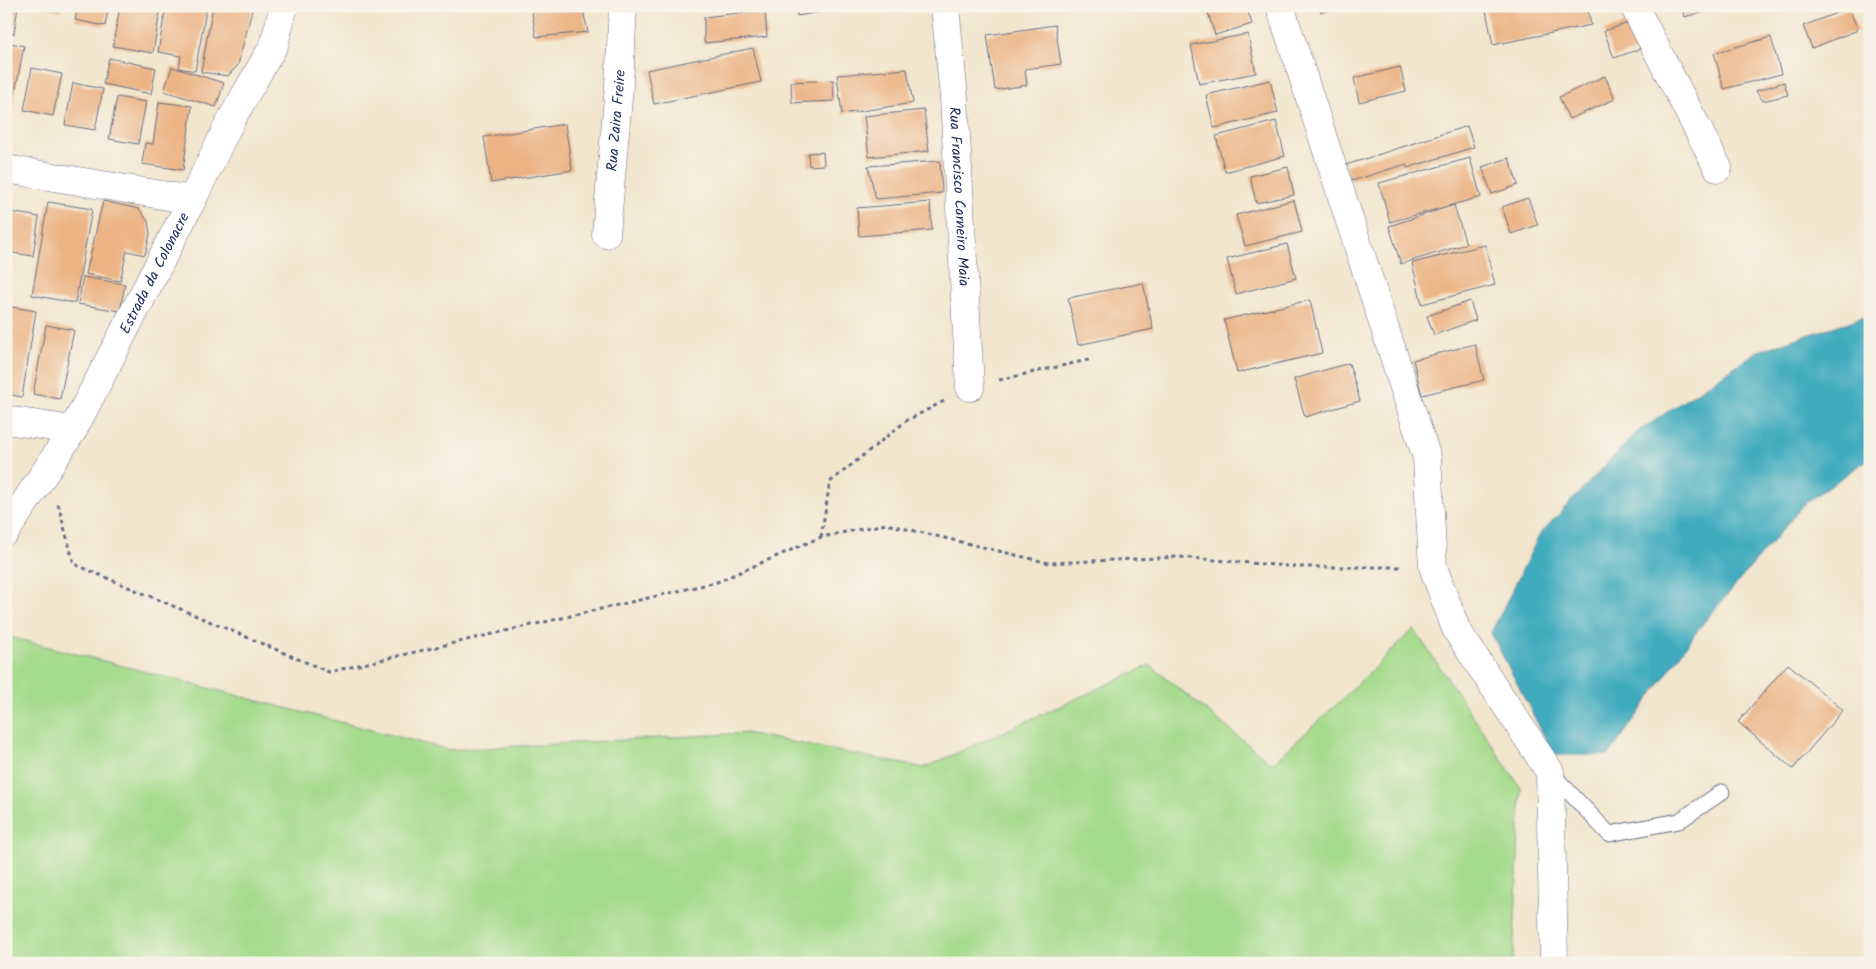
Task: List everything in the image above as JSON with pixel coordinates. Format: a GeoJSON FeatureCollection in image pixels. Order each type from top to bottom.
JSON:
{"type":"FeatureCollection","features":[{"type":"Feature","properties":{"kind":"street","name":"Estrada da Colonacre"},"geometry":{"type":"LineString","coordinates":[[6,532],[73,430],[192,200],[232,118],[274,45],[284,6]]}},
{"type":"Feature","properties":{"kind":"street","name":"Rua Zaira Freire"},"geometry":{"type":"LineString","coordinates":[[606,234],[619,86],[622,6]]}},
{"type":"Feature","properties":{"kind":"street","name":"Rua Francisco Carneiro Maia"},"geometry":{"type":"LineString","coordinates":[[945,6],[954,98],[970,387]]}},
{"type":"Feature","properties":{"kind":"street"},"geometry":{"type":"LineString","coordinates":[[1280,6],[1427,458],[1433,566],[1456,629],[1550,772],[1554,963]]}},
{"type":"Feature","properties":{"kind":"street"},"geometry":{"type":"LineString","coordinates":[[1634,6],[1718,168]]}},
{"type":"Feature","properties":{"kind":"street"},"geometry":{"type":"LineString","coordinates":[[6,169],[192,200]]}},
{"type":"Feature","properties":{"kind":"street"},"geometry":{"type":"LineString","coordinates":[[6,420],[73,430]]}},
{"type":"Feature","properties":{"kind":"lane"},"geometry":{"type":"LineString","coordinates":[[1550,772],[1609,834],[1679,821],[1722,792]]}},
{"type":"Feature","properties":{"kind":"path"},"geometry":{"type":"LineString","coordinates":[[821,537],[830,482],[906,420],[970,387],[1092,359]]}},
{"type":"Feature","properties":{"kind":"path"},"geometry":{"type":"LineString","coordinates":[[60,496],[58,505],[74,564],[329,672],[717,582],[821,537],[886,524],[1048,563],[1179,557],[1298,567],[1433,566]]}},
{"type":"Feature","properties":{"kind":"green space"},"geometry":{"type":"Polygon","coordinates":[[[1414,629],[1521,788],[1513,963],[6,963],[6,636],[449,750],[745,733],[924,768],[1150,665],[1272,764],[1414,629]]]}},
{"type":"Feature","properties":{"kind":"water"},"geometry":{"type":"Polygon","coordinates":[[[1870,315],[1870,458],[1805,503],[1699,628],[1609,755],[1554,755],[1491,633],[1540,534],[1636,433],[1758,351],[1870,315]]]}},
{"type":"Feature","properties":{"kind":"building"},"geometry":{"type":"Polygon","coordinates":[[[6,6],[18,6],[14,34],[6,33],[6,6]]]}},
{"type":"Feature","properties":{"kind":"building"},"geometry":{"type":"Polygon","coordinates":[[[42,6],[61,6],[60,11],[42,6]]]}},
{"type":"Feature","properties":{"kind":"building"},"geometry":{"type":"Polygon","coordinates":[[[78,6],[109,6],[105,26],[75,20],[78,6]]]}},
{"type":"Feature","properties":{"kind":"building"},"geometry":{"type":"Polygon","coordinates":[[[120,6],[161,6],[153,53],[113,46],[120,6]]]}},
{"type":"Feature","properties":{"kind":"building"},"geometry":{"type":"Polygon","coordinates":[[[166,6],[207,6],[195,71],[179,68],[181,56],[158,52],[166,6]]]}},
{"type":"Feature","properties":{"kind":"building"},"geometry":{"type":"Polygon","coordinates":[[[213,6],[253,6],[238,65],[228,76],[201,72],[213,6]]]}},
{"type":"Feature","properties":{"kind":"building"},"geometry":{"type":"Polygon","coordinates":[[[531,6],[582,6],[588,32],[536,37],[531,6]]]}},
{"type":"Feature","properties":{"kind":"building"},"geometry":{"type":"Polygon","coordinates":[[[795,6],[835,6],[836,9],[797,16],[795,6]]]}},
{"type":"Feature","properties":{"kind":"building"},"geometry":{"type":"Polygon","coordinates":[[[1216,6],[1246,6],[1252,24],[1215,35],[1207,9],[1216,6]]]}},
{"type":"Feature","properties":{"kind":"building"},"geometry":{"type":"Polygon","coordinates":[[[1320,6],[1345,6],[1345,7],[1321,12],[1320,6]]]}},
{"type":"Feature","properties":{"kind":"building"},"geometry":{"type":"Polygon","coordinates":[[[1485,6],[1587,6],[1591,25],[1493,45],[1485,6]]]}},
{"type":"Feature","properties":{"kind":"building"},"geometry":{"type":"Polygon","coordinates":[[[1682,6],[1724,6],[1724,7],[1684,17],[1682,6]]]}},
{"type":"Feature","properties":{"kind":"building"},"geometry":{"type":"Polygon","coordinates":[[[1849,8],[1858,30],[1812,48],[1803,26],[1849,8]]]}},
{"type":"Feature","properties":{"kind":"building"},"geometry":{"type":"Polygon","coordinates":[[[765,10],[767,37],[704,43],[704,17],[765,10]]]}},
{"type":"Feature","properties":{"kind":"building"},"geometry":{"type":"Polygon","coordinates":[[[1631,22],[1640,49],[1614,58],[1604,31],[1631,22]]]}},
{"type":"Feature","properties":{"kind":"building"},"geometry":{"type":"Polygon","coordinates":[[[1055,25],[1061,64],[1025,69],[1027,85],[995,90],[987,35],[1055,25]]]}},
{"type":"Feature","properties":{"kind":"building"},"geometry":{"type":"Polygon","coordinates":[[[1248,34],[1256,73],[1199,84],[1191,45],[1248,34]]]}},
{"type":"Feature","properties":{"kind":"building"},"geometry":{"type":"Polygon","coordinates":[[[1771,37],[1781,74],[1724,89],[1714,53],[1771,37]]]}},
{"type":"Feature","properties":{"kind":"building"},"geometry":{"type":"Polygon","coordinates":[[[6,42],[24,46],[10,119],[6,118],[6,42]]]}},
{"type":"Feature","properties":{"kind":"building"},"geometry":{"type":"Polygon","coordinates":[[[753,48],[761,82],[654,104],[647,70],[753,48]]]}},
{"type":"Feature","properties":{"kind":"building"},"geometry":{"type":"Polygon","coordinates":[[[109,58],[156,68],[151,94],[103,84],[109,58]]]}},
{"type":"Feature","properties":{"kind":"building"},"geometry":{"type":"Polygon","coordinates":[[[172,67],[224,83],[216,107],[164,91],[172,67]]]}},
{"type":"Feature","properties":{"kind":"building"},"geometry":{"type":"Polygon","coordinates":[[[1400,67],[1406,91],[1359,102],[1354,78],[1400,67]]]}},
{"type":"Feature","properties":{"kind":"building"},"geometry":{"type":"Polygon","coordinates":[[[32,68],[62,74],[53,116],[24,110],[32,68]]]}},
{"type":"Feature","properties":{"kind":"building"},"geometry":{"type":"Polygon","coordinates":[[[907,69],[913,103],[842,114],[837,75],[907,69]]]}},
{"type":"Feature","properties":{"kind":"building"},"geometry":{"type":"Polygon","coordinates":[[[1605,76],[1615,99],[1569,119],[1559,97],[1605,76]]]}},
{"type":"Feature","properties":{"kind":"building"},"geometry":{"type":"Polygon","coordinates":[[[833,80],[834,101],[792,103],[791,82],[833,80]]]}},
{"type":"Feature","properties":{"kind":"building"},"geometry":{"type":"Polygon","coordinates":[[[1270,80],[1278,113],[1214,128],[1206,95],[1270,80]]]}},
{"type":"Feature","properties":{"kind":"building"},"geometry":{"type":"Polygon","coordinates":[[[1784,82],[1788,95],[1763,101],[1756,91],[1784,82]]]}},
{"type":"Feature","properties":{"kind":"building"},"geometry":{"type":"Polygon","coordinates":[[[73,83],[103,89],[95,130],[65,125],[73,83]]]}},
{"type":"Feature","properties":{"kind":"building"},"geometry":{"type":"Polygon","coordinates":[[[117,97],[146,102],[138,144],[109,139],[117,97]]]}},
{"type":"Feature","properties":{"kind":"building"},"geometry":{"type":"Polygon","coordinates":[[[159,102],[192,106],[183,170],[142,164],[145,143],[153,144],[159,102]]]}},
{"type":"Feature","properties":{"kind":"building"},"geometry":{"type":"Polygon","coordinates":[[[924,110],[929,151],[869,157],[864,116],[924,110]]]}},
{"type":"Feature","properties":{"kind":"building"},"geometry":{"type":"Polygon","coordinates":[[[1276,121],[1285,156],[1225,172],[1216,136],[1276,121]]]}},
{"type":"Feature","properties":{"kind":"building"},"geometry":{"type":"Polygon","coordinates":[[[565,124],[572,170],[491,183],[484,137],[565,124]]]}},
{"type":"Feature","properties":{"kind":"building"},"geometry":{"type":"Polygon","coordinates":[[[1467,126],[1474,147],[1407,168],[1406,164],[1352,181],[1346,165],[1467,126]]]}},
{"type":"Feature","properties":{"kind":"building"},"geometry":{"type":"Polygon","coordinates":[[[823,152],[824,165],[809,166],[808,153],[823,152]]]}},
{"type":"Feature","properties":{"kind":"building"},"geometry":{"type":"Polygon","coordinates":[[[1470,158],[1481,197],[1390,222],[1379,183],[1470,158]]]}},
{"type":"Feature","properties":{"kind":"building"},"geometry":{"type":"Polygon","coordinates":[[[1509,158],[1518,185],[1492,194],[1482,167],[1509,158]]]}},
{"type":"Feature","properties":{"kind":"building"},"geometry":{"type":"Polygon","coordinates":[[[940,161],[942,193],[876,199],[868,166],[940,161]]]}},
{"type":"Feature","properties":{"kind":"building"},"geometry":{"type":"Polygon","coordinates":[[[1288,167],[1294,195],[1256,203],[1250,176],[1288,167]]]}},
{"type":"Feature","properties":{"kind":"building"},"geometry":{"type":"Polygon","coordinates":[[[1528,198],[1538,225],[1511,234],[1502,207],[1528,198]]]}},
{"type":"Feature","properties":{"kind":"building"},"geometry":{"type":"Polygon","coordinates":[[[1294,200],[1302,232],[1245,246],[1236,215],[1294,200]]]}},
{"type":"Feature","properties":{"kind":"building"},"geometry":{"type":"Polygon","coordinates":[[[103,201],[139,209],[148,221],[150,234],[145,255],[127,251],[120,281],[86,274],[103,201]]]}},
{"type":"Feature","properties":{"kind":"building"},"geometry":{"type":"Polygon","coordinates":[[[48,202],[92,209],[75,303],[32,295],[48,202]]]}},
{"type":"Feature","properties":{"kind":"building"},"geometry":{"type":"Polygon","coordinates":[[[930,202],[932,230],[859,236],[857,208],[930,202]]]}},
{"type":"Feature","properties":{"kind":"building"},"geometry":{"type":"Polygon","coordinates":[[[1454,205],[1466,244],[1401,264],[1389,226],[1454,205]]]}},
{"type":"Feature","properties":{"kind":"building"},"geometry":{"type":"Polygon","coordinates":[[[11,212],[39,217],[33,256],[6,252],[11,212]]]}},
{"type":"Feature","properties":{"kind":"building"},"geometry":{"type":"Polygon","coordinates":[[[1287,244],[1296,278],[1236,294],[1227,259],[1287,244]]]}},
{"type":"Feature","properties":{"kind":"building"},"geometry":{"type":"Polygon","coordinates":[[[1485,245],[1495,285],[1422,304],[1412,263],[1485,245]]]}},
{"type":"Feature","properties":{"kind":"building"},"geometry":{"type":"Polygon","coordinates":[[[83,277],[125,284],[120,311],[78,304],[83,277]]]}},
{"type":"Feature","properties":{"kind":"building"},"geometry":{"type":"Polygon","coordinates":[[[1143,283],[1153,329],[1078,345],[1068,298],[1143,283]]]}},
{"type":"Feature","properties":{"kind":"building"},"geometry":{"type":"Polygon","coordinates":[[[1310,300],[1322,353],[1237,373],[1224,320],[1310,300]]]}},
{"type":"Feature","properties":{"kind":"building"},"geometry":{"type":"Polygon","coordinates":[[[1470,301],[1476,320],[1434,335],[1427,316],[1470,301]]]}},
{"type":"Feature","properties":{"kind":"building"},"geometry":{"type":"Polygon","coordinates":[[[6,306],[36,311],[22,397],[6,394],[6,306]]]}},
{"type":"Feature","properties":{"kind":"building"},"geometry":{"type":"Polygon","coordinates":[[[46,325],[74,330],[60,399],[33,394],[46,325]]]}},
{"type":"Feature","properties":{"kind":"building"},"geometry":{"type":"Polygon","coordinates":[[[1475,344],[1484,380],[1422,395],[1413,360],[1475,344]]]}},
{"type":"Feature","properties":{"kind":"building"},"geometry":{"type":"Polygon","coordinates":[[[1349,363],[1360,401],[1305,417],[1294,379],[1349,363]]]}},
{"type":"Feature","properties":{"kind":"building"},"geometry":{"type":"Polygon","coordinates":[[[1788,664],[1843,710],[1793,769],[1738,722],[1788,664]]]}}]}
